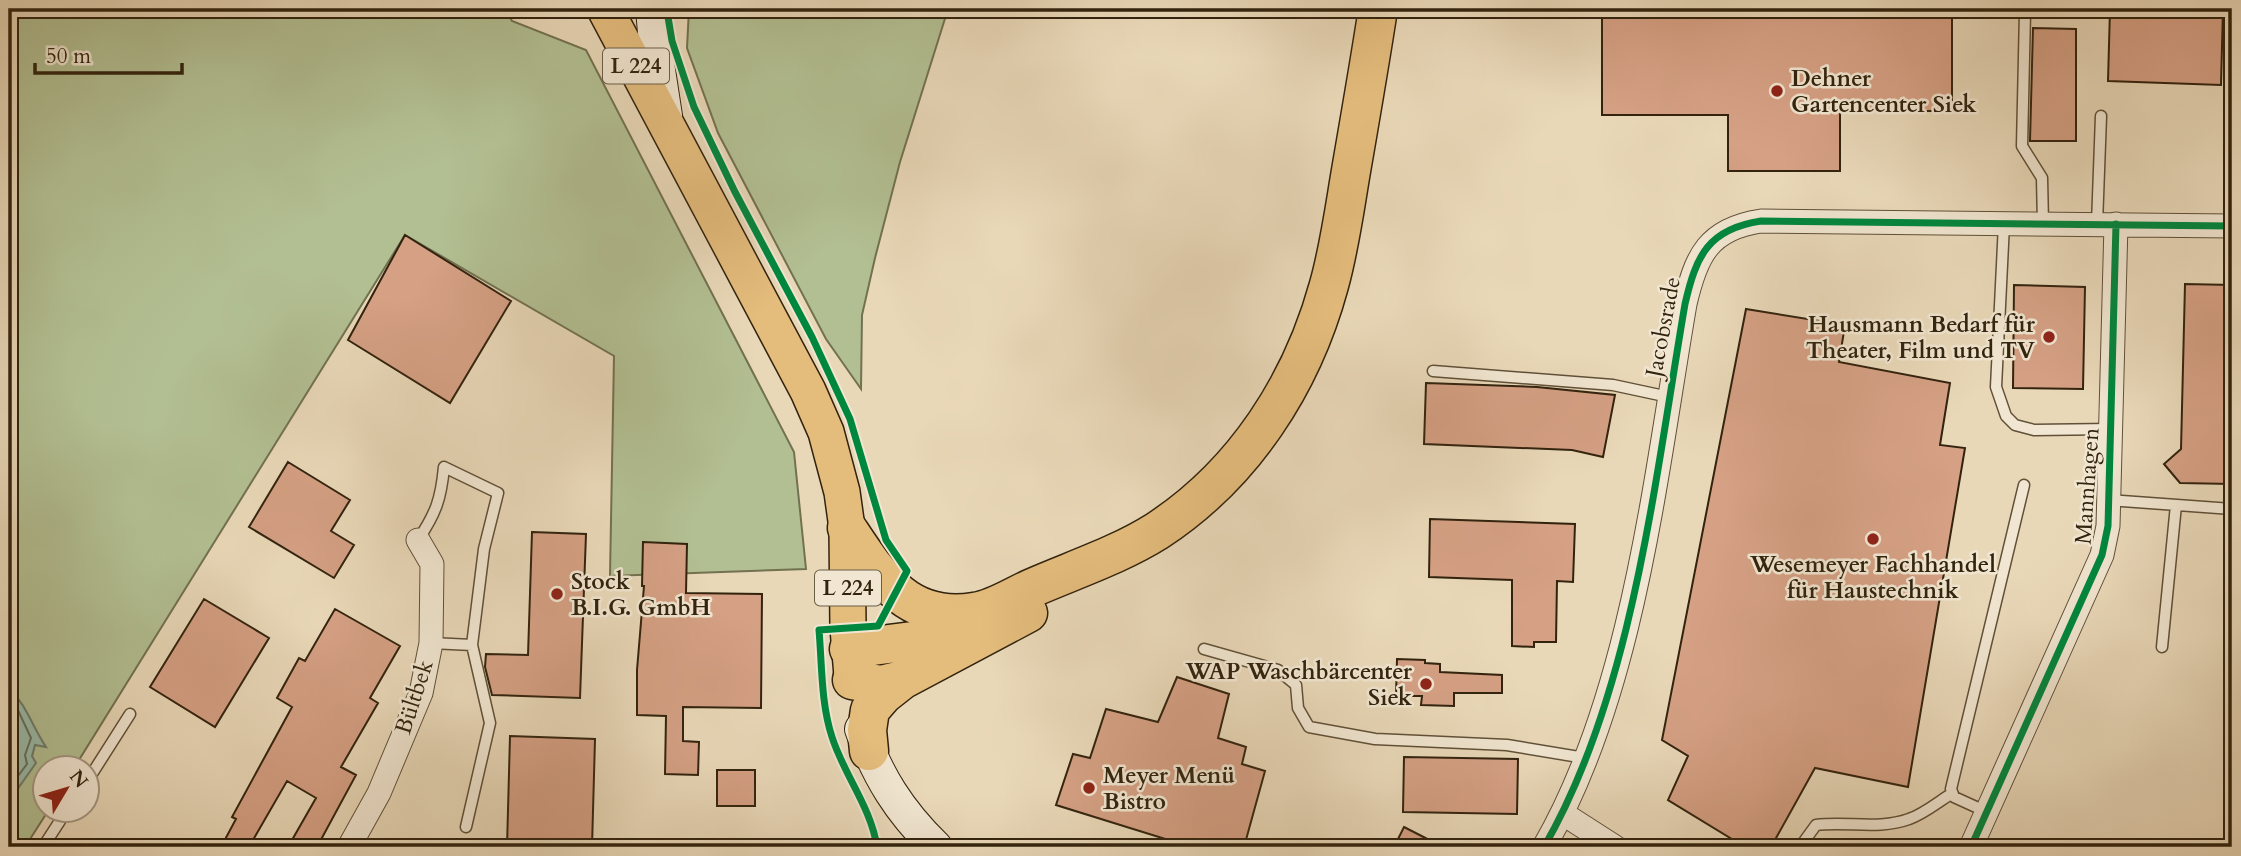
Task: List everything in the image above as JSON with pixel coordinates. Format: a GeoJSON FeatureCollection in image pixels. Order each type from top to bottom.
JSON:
{"type":"FeatureCollection","features":[{"type":"Feature","properties":{"kind":"highway"},"geometry":{"type":"LineString","coordinates":[[869,751],[867,730],[870,710],[883,695],[902,680],[1101,574],[1132,546],[1185,511],[1233,467],[1266,423],[1295,374],[1319,319],[1338,248],[1378,9]]}},
{"type":"Feature","properties":{"kind":"highway"},"geometry":{"type":"LineString","coordinates":[[847,528],[870,563],[896,593],[909,602],[945,614],[976,612],[1132,546]]}},
{"type":"Feature","properties":{"kind":"highway"},"geometry":{"type":"LineString","coordinates":[[851,664],[979,627],[1083,565]]}},
{"type":"Feature","properties":{"kind":"highway"},"geometry":{"type":"LineString","coordinates":[[851,664],[881,685],[902,680]]}},
{"type":"Feature","properties":{"kind":"main road","name":"L 224"},"geometry":{"type":"LineString","coordinates":[[605,9],[808,391],[834,455],[847,528],[851,664],[858,719],[883,782],[903,813],[936,847]]}},
{"type":"Feature","properties":{"kind":"main road"},"geometry":{"type":"LineString","coordinates":[[652,9],[667,124]]}},
{"type":"Feature","properties":{"kind":"street","name":"Jacobsrade"},"geometry":{"type":"LineString","coordinates":[[1544,847],[1562,813],[1585,758],[1607,694],[1633,594],[1685,304],[1695,268],[1709,243],[1734,227],[1780,220],[2232,226]]}},
{"type":"Feature","properties":{"kind":"street","name":"Mannhagen"},"geometry":{"type":"LineString","coordinates":[[1971,847],[2102,555],[2108,526],[2111,429],[2107,224]]}},
{"type":"Feature","properties":{"kind":"street","name":"Bültbek"},"geometry":{"type":"LineString","coordinates":[[349,847],[379,793],[421,693],[431,643],[432,564],[418,540]]}},
{"type":"Feature","properties":{"kind":"street"},"geometry":{"type":"LineString","coordinates":[[1562,813],[1615,847]]}},
{"type":"Feature","properties":{"kind":"lane"},"geometry":{"type":"LineString","coordinates":[[2028,9],[2025,12],[2022,146],[2042,178],[2043,224]]}},
{"type":"Feature","properties":{"kind":"lane"},"geometry":{"type":"LineString","coordinates":[[2101,116],[2107,224]]}},
{"type":"Feature","properties":{"kind":"lane"},"geometry":{"type":"LineString","coordinates":[[2004,224],[1996,387],[2006,416],[2015,425],[2034,430],[2111,429]]}},
{"type":"Feature","properties":{"kind":"lane"},"geometry":{"type":"LineString","coordinates":[[1433,371],[1613,385],[1669,397]]}},
{"type":"Feature","properties":{"kind":"lane"},"geometry":{"type":"LineString","coordinates":[[418,540],[435,515],[441,498],[444,467],[498,492],[484,549],[472,645],[490,723],[466,827]]}},
{"type":"Feature","properties":{"kind":"lane"},"geometry":{"type":"LineString","coordinates":[[1800,847],[1816,825],[1879,825],[1898,822],[1910,819],[1951,794],[2024,485]]}},
{"type":"Feature","properties":{"kind":"lane"},"geometry":{"type":"LineString","coordinates":[[2108,499],[2232,509]]}},
{"type":"Feature","properties":{"kind":"lane"},"geometry":{"type":"LineString","coordinates":[[2162,647],[2176,505]]}},
{"type":"Feature","properties":{"kind":"lane"},"geometry":{"type":"LineString","coordinates":[[431,643],[472,645]]}},
{"type":"Feature","properties":{"kind":"lane"},"geometry":{"type":"LineString","coordinates":[[1204,649],[1278,670],[1296,685],[1298,708],[1309,727],[1375,739],[1507,745],[1585,758]]}},
{"type":"Feature","properties":{"kind":"lane"},"geometry":{"type":"LineString","coordinates":[[102,758],[130,714]]}},
{"type":"Feature","properties":{"kind":"lane"},"geometry":{"type":"LineString","coordinates":[[1951,794],[1987,812]]}},
{"type":"Feature","properties":{"kind":"lane"},"geometry":{"type":"LineString","coordinates":[[43,847],[58,824]]}},
{"type":"Feature","properties":{"kind":"shaded area"},"geometry":{"type":"Polygon","coordinates":[[[9,9],[505,9],[512,21],[586,50],[794,452],[806,569],[610,576],[614,356],[405,235],[83,754],[32,754],[35,744],[45,746],[9,688],[9,9]]]}},
{"type":"Feature","properties":{"kind":"shaded area"},"geometry":{"type":"Polygon","coordinates":[[[689,9],[948,9],[900,162],[875,258],[862,315],[861,389],[826,339],[718,133],[687,48],[689,9]]]}},
{"type":"Feature","properties":{"kind":"shaded area"},"geometry":{"type":"Polygon","coordinates":[[[32,756],[32,824],[40,824],[25,847],[9,847],[9,801],[32,756]]]}},
{"type":"Feature","properties":{"kind":"water"},"geometry":{"type":"Polygon","coordinates":[[[9,688],[25,709],[46,747],[35,745],[32,769],[9,801],[9,688]]]}},
{"type":"Feature","properties":{"kind":"building","name":"Dehner Gartencenter Siek"},"geometry":{"type":"Polygon","coordinates":[[[1602,9],[1952,9],[1952,111],[1840,111],[1840,171],[1728,171],[1728,115],[1602,115],[1602,9]]]}},
{"type":"Feature","properties":{"kind":"building"},"geometry":{"type":"Polygon","coordinates":[[[2110,9],[2223,9],[2221,85],[2108,81],[2110,9]]]}},
{"type":"Feature","properties":{"kind":"building"},"geometry":{"type":"Polygon","coordinates":[[[2033,28],[2076,29],[2076,141],[2030,141],[2033,28]]]}},
{"type":"Feature","properties":{"kind":"building"},"geometry":{"type":"Polygon","coordinates":[[[405,235],[511,301],[450,403],[348,340],[405,235]]]}},
{"type":"Feature","properties":{"kind":"building"},"geometry":{"type":"Polygon","coordinates":[[[2185,284],[2232,285],[2232,484],[2180,483],[2164,464],[2181,449],[2185,284]]]}},
{"type":"Feature","properties":{"kind":"building","name":"Hausmann Bedarf für Theater, Film und TV"},"geometry":{"type":"Polygon","coordinates":[[[2014,285],[2085,287],[2083,389],[2013,388],[2014,285]]]}},
{"type":"Feature","properties":{"kind":"building"},"geometry":{"type":"Polygon","coordinates":[[[1746,309],[1845,325],[1839,362],[1950,383],[1940,445],[1965,448],[1908,787],[1815,768],[1771,847],[1745,847],[1668,800],[1688,756],[1662,740],[1746,309]]]}},
{"type":"Feature","properties":{"kind":"building"},"geometry":{"type":"Polygon","coordinates":[[[1426,383],[1537,387],[1615,395],[1603,457],[1572,450],[1424,444],[1426,383]]]}},
{"type":"Feature","properties":{"kind":"building"},"geometry":{"type":"Polygon","coordinates":[[[288,462],[350,500],[331,531],[354,545],[334,578],[249,527],[288,462]]]}},
{"type":"Feature","properties":{"kind":"building"},"geometry":{"type":"Polygon","coordinates":[[[1430,519],[1575,524],[1573,582],[1557,581],[1556,642],[1534,642],[1534,647],[1512,646],[1512,580],[1429,577],[1430,519]]]}},
{"type":"Feature","properties":{"kind":"building","name":"Stock B.I.G. GmbH"},"geometry":{"type":"Polygon","coordinates":[[[532,532],[586,534],[580,698],[492,695],[485,667],[486,654],[528,655],[532,532]]]}},
{"type":"Feature","properties":{"kind":"building"},"geometry":{"type":"Polygon","coordinates":[[[643,542],[687,544],[686,593],[762,594],[761,708],[683,707],[683,741],[699,742],[698,775],[665,774],[666,716],[637,715],[637,670],[644,586],[643,542]]]}},
{"type":"Feature","properties":{"kind":"building"},"geometry":{"type":"Polygon","coordinates":[[[204,599],[269,638],[215,727],[150,687],[204,599]]]}},
{"type":"Feature","properties":{"kind":"building"},"geometry":{"type":"Polygon","coordinates":[[[335,609],[400,646],[370,698],[378,703],[341,767],[356,775],[317,847],[288,847],[316,798],[287,781],[249,847],[221,847],[236,819],[232,817],[292,707],[277,698],[299,658],[305,661],[335,609]]]}},
{"type":"Feature","properties":{"kind":"building","name":"WAP Waschbärcenter Siek"},"geometry":{"type":"Polygon","coordinates":[[[1397,659],[1425,660],[1425,663],[1440,664],[1440,672],[1502,675],[1502,693],[1454,693],[1454,706],[1421,705],[1422,696],[1396,696],[1397,659]]]}},
{"type":"Feature","properties":{"kind":"building"},"geometry":{"type":"Polygon","coordinates":[[[1177,677],[1229,694],[1218,738],[1246,747],[1242,764],[1265,771],[1244,847],[1191,847],[1056,805],[1073,754],[1090,758],[1106,709],[1158,722],[1177,677]]]}},
{"type":"Feature","properties":{"kind":"building"},"geometry":{"type":"Polygon","coordinates":[[[510,736],[595,739],[592,847],[507,847],[510,736]]]}},
{"type":"Feature","properties":{"kind":"building"},"geometry":{"type":"Polygon","coordinates":[[[1404,757],[1518,759],[1517,814],[1403,812],[1404,757]]]}},
{"type":"Feature","properties":{"kind":"building"},"geometry":{"type":"Polygon","coordinates":[[[717,770],[755,770],[755,806],[717,806],[717,770]]]}},
{"type":"Feature","properties":{"kind":"building"},"geometry":{"type":"Polygon","coordinates":[[[1404,827],[1443,847],[1394,847],[1404,827]]]}},
{"type":"Feature","properties":{"kind":"cycle path"},"geometry":{"type":"LineString","coordinates":[[669,9],[672,41],[694,107],[735,192],[812,337],[850,419],[886,540],[907,571],[878,626],[819,630],[828,724],[837,751],[869,818],[877,847]]}},
{"type":"Feature","properties":{"kind":"cycle path"},"geometry":{"type":"LineString","coordinates":[[1544,847],[1574,787],[1599,722],[1620,653],[1651,512],[1685,304],[1694,272],[1707,247],[1728,231],[1761,221],[2232,226]]}},
{"type":"Feature","properties":{"kind":"cycle path"},"geometry":{"type":"LineString","coordinates":[[1971,847],[2102,555],[2108,526],[2116,224]]}},
{"type":"Feature","properties":{"kind":"place","name":"Dehner Gartencenter Siek"},"geometry":{"type":"Point","coordinates":[1777,91]}},
{"type":"Feature","properties":{"kind":"place","name":"Hausmann Bedarf für Theater, Film und TV"},"geometry":{"type":"Point","coordinates":[2049,337]}},
{"type":"Feature","properties":{"kind":"place","name":"Wesemeyer Fachhandel für Haustechnik"},"geometry":{"type":"Point","coordinates":[1873,539]}},
{"type":"Feature","properties":{"kind":"place","name":"Stock B.I.G. GmbH"},"geometry":{"type":"Point","coordinates":[557,594]}},
{"type":"Feature","properties":{"kind":"place","name":"WAP Waschbärcenter Siek"},"geometry":{"type":"Point","coordinates":[1426,684]}},
{"type":"Feature","properties":{"kind":"place","name":"Meyer Menü Bistro"},"geometry":{"type":"Point","coordinates":[1089,788]}}]}
